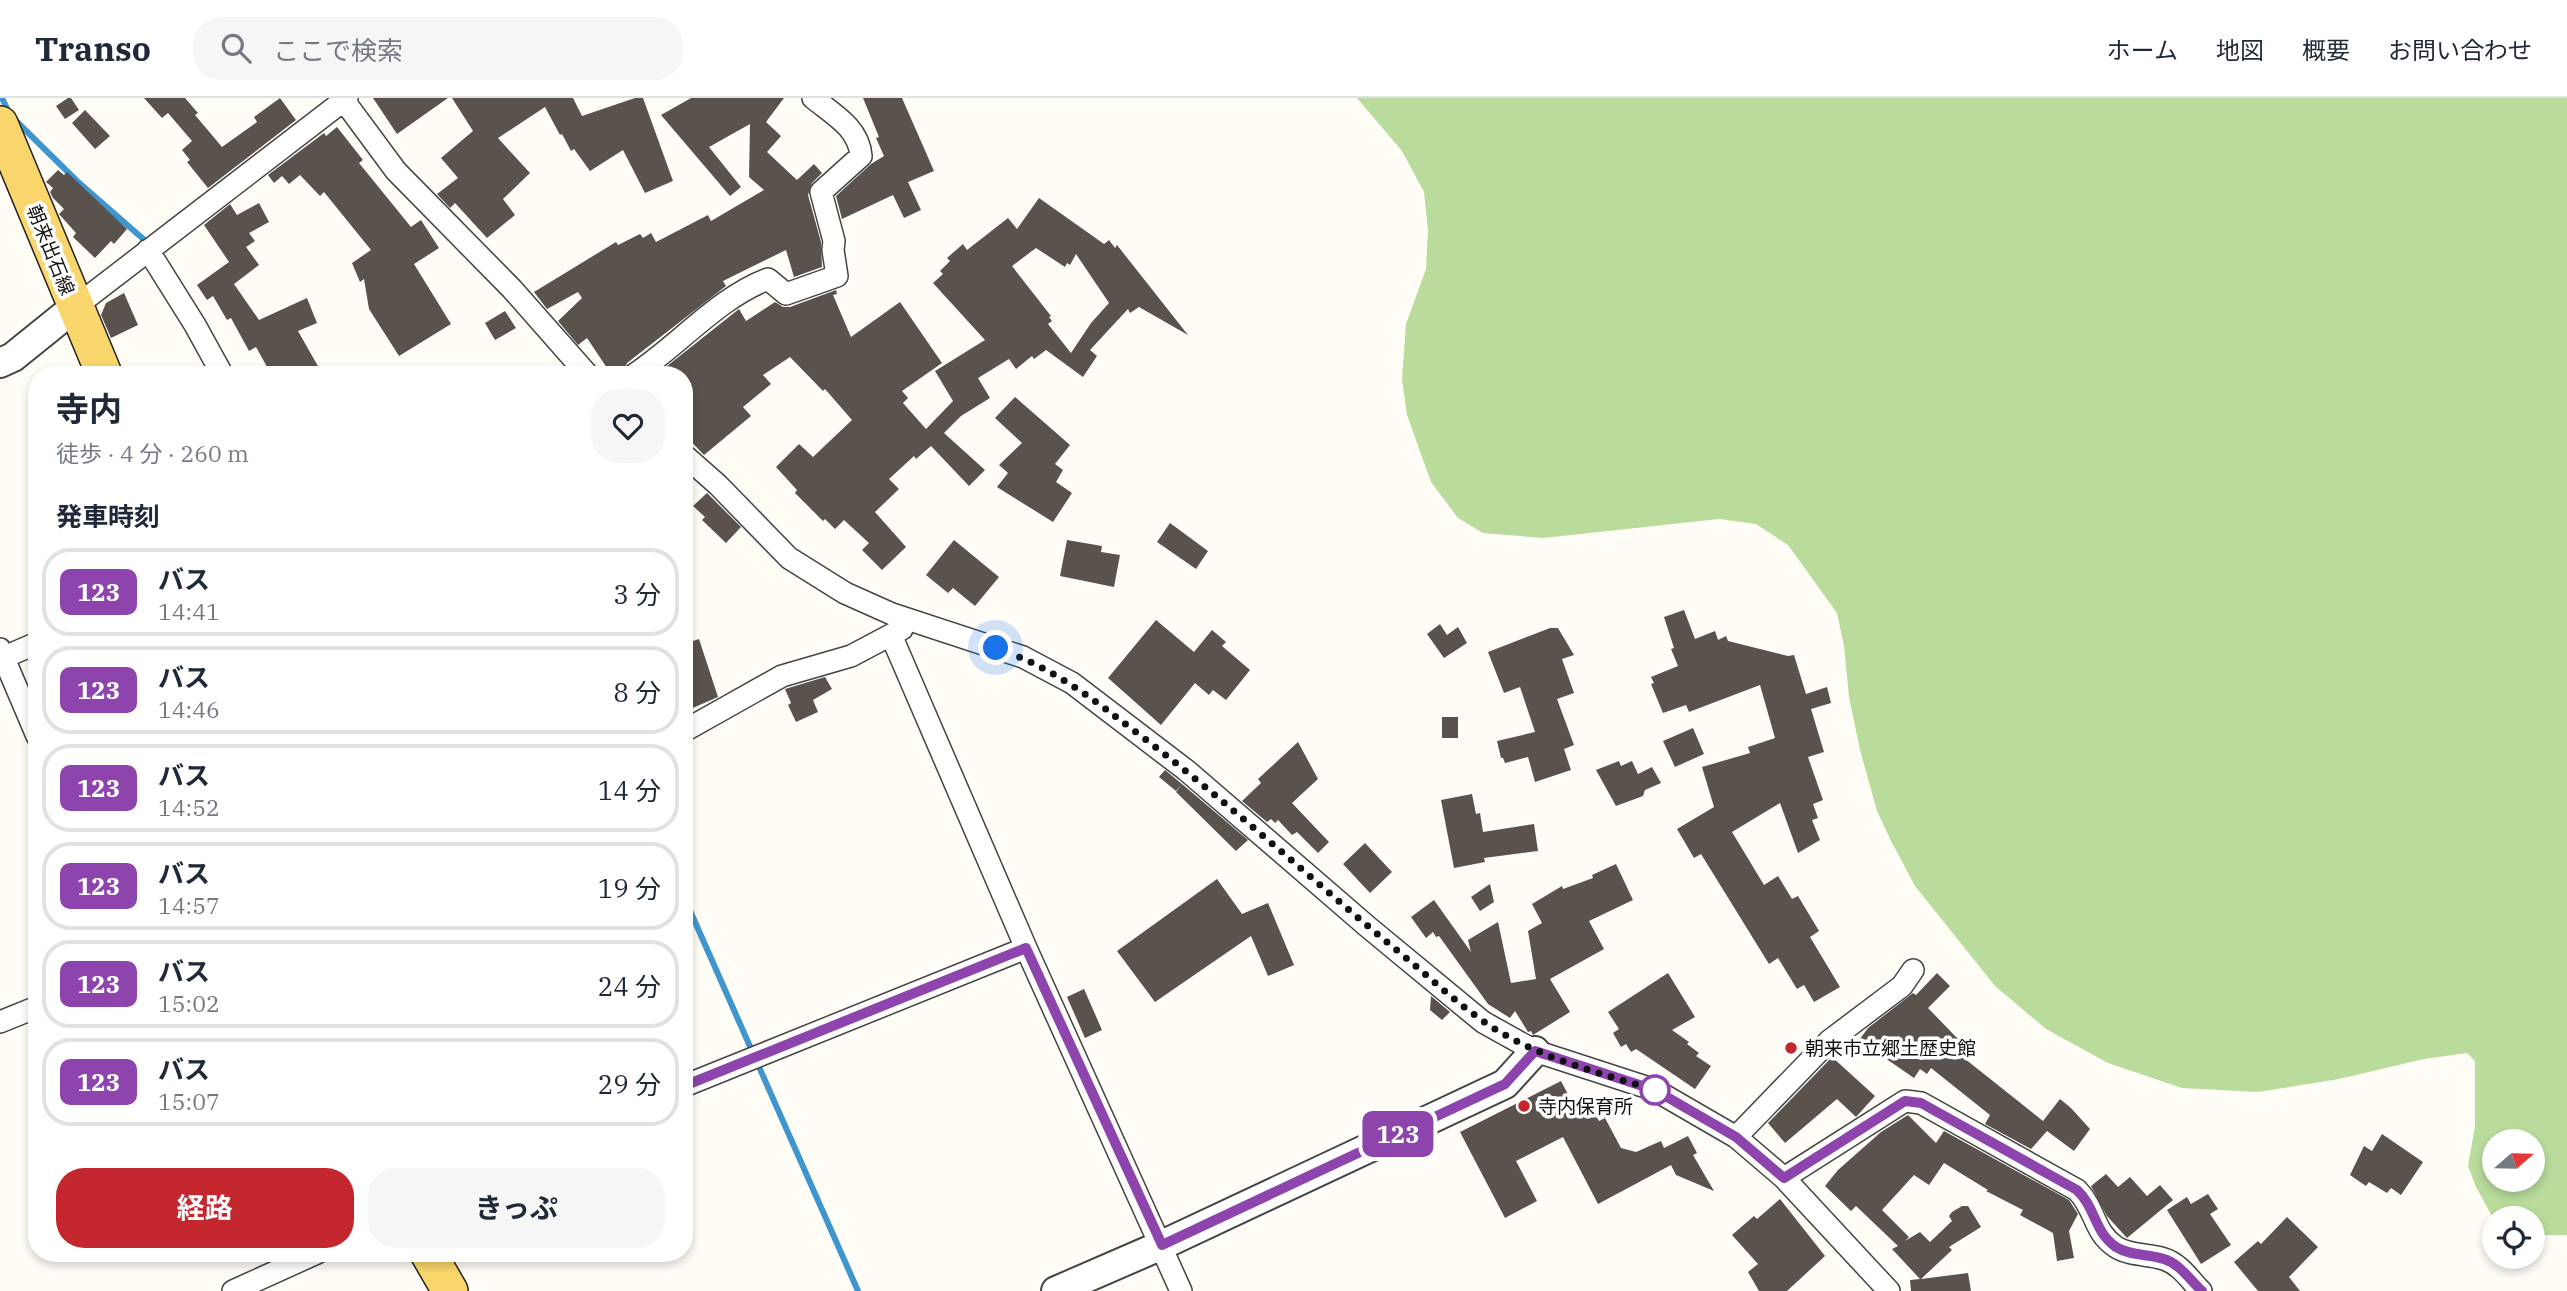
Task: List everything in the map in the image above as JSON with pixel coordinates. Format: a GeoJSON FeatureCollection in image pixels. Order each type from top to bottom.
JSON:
{"type":"FeatureCollection","features":[{"type":"Feature","properties":{"kind":"main road","name":"朝来出石線"},"geometry":{"type":"LineString","coordinates":[[0,124],[101,366]]}},
{"type":"Feature","properties":{"kind":"main road"},"geometry":{"type":"LineString","coordinates":[[433,1262],[450,1291]]}},
{"type":"Feature","properties":{"kind":"street"},"geometry":{"type":"LineString","coordinates":[[648,366],[746,288],[768,279],[786,294],[837,276],[834,242],[821,192],[862,156],[861,148],[853,130],[813,98]]}},
{"type":"Feature","properties":{"kind":"street"},"geometry":{"type":"LineString","coordinates":[[0,363],[13,357],[344,99],[396,171],[512,289],[580,366]]}},
{"type":"Feature","properties":{"kind":"street"},"geometry":{"type":"LineString","coordinates":[[148,250],[218,366]]}},
{"type":"Feature","properties":{"kind":"street"},"geometry":{"type":"LineString","coordinates":[[693,463],[789,558],[845,593],[917,622],[1023,657],[1072,683],[1186,770],[1483,1022],[1535,1051],[1655,1090],[1736,1137],[1784,1178],[1889,1291]]}},
{"type":"Feature","properties":{"kind":"street"},"geometry":{"type":"LineString","coordinates":[[693,726],[782,676],[851,656],[917,622]]}},
{"type":"Feature","properties":{"kind":"street"},"geometry":{"type":"LineString","coordinates":[[891,635],[1026,948],[1181,1291]]}},
{"type":"Feature","properties":{"kind":"street"},"geometry":{"type":"LineString","coordinates":[[28,646],[1,655],[28,716]]}},
{"type":"Feature","properties":{"kind":"street"},"geometry":{"type":"LineString","coordinates":[[693,1082],[1026,948]]}},
{"type":"Feature","properties":{"kind":"street"},"geometry":{"type":"LineString","coordinates":[[1736,1137],[1829,1041],[1902,986],[1913,970]]}},
{"type":"Feature","properties":{"kind":"street"},"geometry":{"type":"LineString","coordinates":[[0,1022],[28,1011]]}},
{"type":"Feature","properties":{"kind":"street"},"geometry":{"type":"LineString","coordinates":[[1056,1291],[1162,1245],[1505,1084],[1535,1051]]}},
{"type":"Feature","properties":{"kind":"street"},"geometry":{"type":"LineString","coordinates":[[1784,1178],[1905,1101],[1921,1103],[2077,1190],[2088,1200],[2102,1236],[2119,1249],[2165,1259],[2178,1266],[2202,1291]]}},
{"type":"Feature","properties":{"kind":"street"},"geometry":{"type":"LineString","coordinates":[[233,1291],[297,1262]]}},
{"type":"Feature","properties":{"kind":"green space"},"geometry":{"type":"Polygon","coordinates":[[[1357,98],[2567,98],[2567,1235],[2545,1235],[2545,1206],[2486,1206],[2468,1166],[2475,1126],[2475,1061],[2467,1053],[2258,1092],[2182,1088],[2108,1063],[2046,1029],[1995,986],[1915,886],[1877,811],[1849,697],[1844,646],[1837,613],[1788,545],[1756,524],[1719,519],[1543,538],[1483,533],[1458,518],[1431,482],[1407,415],[1402,379],[1406,324],[1426,269],[1428,231],[1424,192],[1402,151],[1357,98]]]}},
{"type":"Feature","properties":{"kind":"building"},"geometry":{"type":"Polygon","coordinates":[[[71,98],[79,110],[65,119],[56,106],[71,98]]]}},
{"type":"Feature","properties":{"kind":"building"},"geometry":{"type":"Polygon","coordinates":[[[144,98],[185,98],[198,113],[195,115],[222,147],[257,122],[254,117],[280,98],[296,120],[208,188],[187,162],[190,160],[182,150],[192,141],[168,113],[162,118],[144,98]]]}},
{"type":"Feature","properties":{"kind":"building"},"geometry":{"type":"Polygon","coordinates":[[[373,98],[448,98],[397,134],[373,98]]]}},
{"type":"Feature","properties":{"kind":"building"},"geometry":{"type":"Polygon","coordinates":[[[452,98],[573,98],[582,116],[635,98],[643,98],[673,181],[645,193],[623,150],[590,171],[574,149],[571,151],[545,107],[498,138],[530,173],[503,199],[515,215],[487,238],[455,203],[450,208],[437,194],[458,178],[441,158],[473,131],[452,98]]]}},
{"type":"Feature","properties":{"kind":"building"},"geometry":{"type":"Polygon","coordinates":[[[691,98],[784,98],[766,122],[781,136],[767,152],[797,180],[814,164],[822,173],[812,183],[808,195],[821,242],[822,267],[794,277],[786,250],[723,281],[726,286],[626,366],[606,366],[587,338],[578,345],[558,321],[582,298],[578,292],[547,309],[534,292],[616,242],[618,245],[640,234],[643,238],[651,233],[656,242],[708,215],[711,221],[764,190],[749,177],[750,124],[709,147],[741,187],[730,196],[661,115],[691,98]]]}},
{"type":"Feature","properties":{"kind":"building"},"geometry":{"type":"Polygon","coordinates":[[[863,98],[902,98],[934,171],[908,182],[921,210],[904,218],[893,195],[842,219],[836,196],[871,164],[884,156],[863,98]]]}},
{"type":"Feature","properties":{"kind":"building"},"geometry":{"type":"Polygon","coordinates":[[[85,110],[110,136],[95,149],[72,123],[85,110]]]}},
{"type":"Feature","properties":{"kind":"building"},"geometry":{"type":"Polygon","coordinates":[[[337,127],[363,160],[359,163],[411,227],[421,220],[439,248],[414,264],[451,324],[399,356],[369,309],[364,279],[360,282],[352,263],[371,250],[324,192],[320,196],[300,175],[289,184],[282,176],[274,183],[268,175],[324,133],[326,136],[337,127]]]}},
{"type":"Feature","properties":{"kind":"building"},"geometry":{"type":"Polygon","coordinates":[[[58,170],[64,175],[67,172],[127,229],[114,244],[111,241],[95,258],[73,237],[76,233],[59,214],[64,209],[53,198],[50,192],[53,188],[46,182],[58,170]]]}},
{"type":"Feature","properties":{"kind":"building"},"geometry":{"type":"Polygon","coordinates":[[[1039,198],[1104,244],[1109,240],[1115,248],[1117,245],[1188,335],[1139,307],[1130,313],[1128,309],[1090,350],[1097,356],[1083,377],[1046,350],[1034,359],[1032,356],[1016,369],[1009,359],[978,378],[990,398],[961,416],[944,433],[985,470],[969,486],[931,446],[916,459],[914,456],[889,479],[899,489],[875,512],[906,547],[882,570],[862,550],[869,543],[844,520],[835,529],[825,519],[823,521],[795,493],[797,490],[776,467],[799,444],[813,457],[852,420],[825,389],[823,391],[790,357],[763,375],[771,384],[743,407],[751,416],[704,455],[693,443],[693,366],[667,366],[739,309],[746,321],[775,302],[783,307],[790,307],[836,290],[837,294],[833,295],[851,337],[900,302],[942,363],[902,391],[908,398],[903,403],[926,429],[953,401],[935,371],[985,340],[933,283],[943,274],[940,271],[950,261],[947,258],[963,244],[967,250],[1008,218],[1017,229],[1039,198]],[[1036,248],[1012,266],[1051,316],[1049,317],[1052,321],[1048,324],[1071,353],[1091,323],[1109,303],[1076,254],[1070,265],[1067,263],[1065,267],[1036,248]]]}},
{"type":"Feature","properties":{"kind":"building"},"geometry":{"type":"Polygon","coordinates":[[[259,203],[269,222],[249,233],[255,241],[246,247],[259,265],[234,284],[259,320],[307,298],[317,323],[298,331],[318,366],[267,366],[256,347],[249,351],[231,318],[227,320],[213,296],[207,300],[197,285],[229,262],[204,225],[230,204],[237,215],[259,203]]]}},
{"type":"Feature","properties":{"kind":"building"},"geometry":{"type":"Polygon","coordinates":[[[124,293],[138,325],[111,338],[101,315],[106,303],[124,293]]]}},
{"type":"Feature","properties":{"kind":"building"},"geometry":{"type":"Polygon","coordinates":[[[505,311],[516,328],[495,340],[485,323],[505,311]]]}},
{"type":"Feature","properties":{"kind":"building"},"geometry":{"type":"Polygon","coordinates":[[[1015,397],[1070,445],[1055,464],[1063,470],[1056,482],[1072,493],[1053,522],[997,487],[1008,473],[999,465],[1022,443],[995,418],[1015,397]]]}},
{"type":"Feature","properties":{"kind":"building"},"geometry":{"type":"Polygon","coordinates":[[[707,493],[741,527],[726,543],[702,520],[705,517],[693,506],[707,493]]]}},
{"type":"Feature","properties":{"kind":"building"},"geometry":{"type":"Polygon","coordinates":[[[1170,523],[1208,551],[1196,569],[1157,542],[1170,523]]]}},
{"type":"Feature","properties":{"kind":"building"},"geometry":{"type":"Polygon","coordinates":[[[954,540],[999,577],[975,606],[953,588],[948,593],[926,575],[954,540]]]}},
{"type":"Feature","properties":{"kind":"building"},"geometry":{"type":"Polygon","coordinates":[[[1067,540],[1102,546],[1101,552],[1120,555],[1114,587],[1060,576],[1067,540]]]}},
{"type":"Feature","properties":{"kind":"building"},"geometry":{"type":"Polygon","coordinates":[[[1684,610],[1695,639],[1715,631],[1718,640],[1726,636],[1728,641],[1788,656],[1794,655],[1806,694],[1827,687],[1831,703],[1811,709],[1824,752],[1808,757],[1823,800],[1813,804],[1818,818],[1812,820],[1820,840],[1798,853],[1780,803],[1732,832],[1764,885],[1778,876],[1792,899],[1798,896],[1819,931],[1810,937],[1840,987],[1814,1002],[1804,985],[1797,989],[1778,958],[1769,964],[1701,854],[1694,858],[1677,829],[1714,807],[1702,767],[1750,753],[1748,747],[1775,738],[1760,685],[1689,712],[1686,705],[1663,713],[1651,684],[1654,683],[1651,677],[1678,666],[1664,617],[1684,610]]]}},
{"type":"Feature","properties":{"kind":"building"},"geometry":{"type":"Polygon","coordinates":[[[1156,620],[1194,652],[1212,630],[1226,642],[1222,646],[1250,670],[1226,700],[1213,690],[1209,695],[1195,683],[1161,725],[1108,678],[1156,620]]]}},
{"type":"Feature","properties":{"kind":"building"},"geometry":{"type":"Polygon","coordinates":[[[1440,624],[1447,635],[1458,627],[1467,643],[1444,658],[1427,634],[1440,624]]]}},
{"type":"Feature","properties":{"kind":"building"},"geometry":{"type":"Polygon","coordinates":[[[1550,628],[1558,628],[1574,655],[1562,659],[1574,693],[1557,699],[1574,745],[1564,749],[1571,770],[1535,782],[1528,757],[1505,763],[1501,758],[1497,741],[1535,732],[1520,687],[1504,693],[1488,652],[1550,628]]]}},
{"type":"Feature","properties":{"kind":"building"},"geometry":{"type":"Polygon","coordinates":[[[699,639],[718,697],[693,708],[693,641],[699,639]]]}},
{"type":"Feature","properties":{"kind":"building"},"geometry":{"type":"Polygon","coordinates":[[[825,677],[832,689],[813,700],[818,712],[796,722],[788,705],[791,703],[785,689],[825,677]]]}},
{"type":"Feature","properties":{"kind":"building"},"geometry":{"type":"Polygon","coordinates":[[[1442,717],[1458,717],[1458,738],[1442,738],[1442,717]]]}},
{"type":"Feature","properties":{"kind":"building"},"geometry":{"type":"Polygon","coordinates":[[[1693,728],[1704,754],[1675,767],[1663,741],[1693,728]]]}},
{"type":"Feature","properties":{"kind":"building"},"geometry":{"type":"Polygon","coordinates":[[[1298,742],[1318,779],[1292,803],[1329,842],[1318,853],[1297,832],[1292,835],[1278,820],[1275,823],[1271,819],[1267,822],[1242,801],[1261,783],[1258,779],[1298,742]]]}},
{"type":"Feature","properties":{"kind":"building"},"geometry":{"type":"Polygon","coordinates":[[[1619,761],[1621,766],[1632,761],[1638,774],[1652,767],[1661,783],[1645,790],[1643,796],[1616,806],[1596,770],[1619,761]]]}},
{"type":"Feature","properties":{"kind":"building"},"geometry":{"type":"Polygon","coordinates":[[[1165,770],[1182,784],[1176,791],[1159,777],[1165,770]]]}},
{"type":"Feature","properties":{"kind":"building"},"geometry":{"type":"Polygon","coordinates":[[[1182,784],[1248,840],[1236,851],[1176,792],[1182,784]]]}},
{"type":"Feature","properties":{"kind":"building"},"geometry":{"type":"Polygon","coordinates":[[[1472,794],[1476,814],[1480,813],[1483,832],[1534,824],[1538,851],[1484,858],[1485,862],[1454,868],[1441,800],[1472,794]]]}},
{"type":"Feature","properties":{"kind":"building"},"geometry":{"type":"Polygon","coordinates":[[[1365,843],[1392,872],[1370,893],[1343,864],[1365,843]]]}},
{"type":"Feature","properties":{"kind":"building"},"geometry":{"type":"Polygon","coordinates":[[[1616,864],[1633,900],[1589,921],[1604,949],[1550,979],[1570,1012],[1533,1035],[1531,1031],[1528,1032],[1515,1011],[1510,1018],[1488,1004],[1439,936],[1436,937],[1433,932],[1426,938],[1411,917],[1434,900],[1471,952],[1468,940],[1498,922],[1511,983],[1536,979],[1528,931],[1542,923],[1532,904],[1562,886],[1563,889],[1593,878],[1592,875],[1616,864]]]}},
{"type":"Feature","properties":{"kind":"building"},"geometry":{"type":"Polygon","coordinates":[[[1217,879],[1242,914],[1268,903],[1294,965],[1268,976],[1251,936],[1155,1002],[1117,951],[1217,879]]]}},
{"type":"Feature","properties":{"kind":"building"},"geometry":{"type":"Polygon","coordinates":[[[1490,884],[1494,902],[1480,911],[1471,897],[1490,884]]]}},
{"type":"Feature","properties":{"kind":"building"},"geometry":{"type":"Polygon","coordinates":[[[1668,973],[1695,1017],[1672,1030],[1689,1042],[1687,1044],[1699,1053],[1696,1056],[1711,1066],[1695,1089],[1636,1049],[1631,1052],[1626,1044],[1621,1047],[1613,1033],[1619,1029],[1608,1012],[1668,973]]]}},
{"type":"Feature","properties":{"kind":"building"},"geometry":{"type":"Polygon","coordinates":[[[1937,973],[1950,986],[1928,1008],[1958,1039],[1950,1047],[2043,1121],[2060,1099],[2071,1108],[2090,1129],[2074,1151],[2047,1131],[2031,1149],[1985,1124],[1990,1115],[1931,1068],[1927,1074],[1920,1069],[1914,1078],[1859,1040],[1868,1028],[1913,993],[1916,995],[1937,973]]]}},
{"type":"Feature","properties":{"kind":"building"},"geometry":{"type":"Polygon","coordinates":[[[1084,989],[1102,1030],[1085,1038],[1067,997],[1084,989]]]}},
{"type":"Feature","properties":{"kind":"building"},"geometry":{"type":"Polygon","coordinates":[[[1431,996],[1450,1012],[1442,1020],[1430,1010],[1431,996]]]}},
{"type":"Feature","properties":{"kind":"building"},"geometry":{"type":"Polygon","coordinates":[[[1832,1057],[1875,1096],[1856,1117],[1837,1099],[1785,1143],[1768,1123],[1832,1057]]]}},
{"type":"Feature","properties":{"kind":"building"},"geometry":{"type":"Polygon","coordinates":[[[1561,1081],[1572,1102],[1585,1095],[1599,1121],[1605,1118],[1621,1148],[1636,1152],[1661,1141],[1664,1148],[1688,1136],[1697,1153],[1693,1155],[1714,1191],[1676,1175],[1671,1165],[1598,1204],[1563,1137],[1516,1161],[1537,1201],[1505,1218],[1460,1132],[1561,1081]]]}},
{"type":"Feature","properties":{"kind":"building"},"geometry":{"type":"Polygon","coordinates":[[[1908,1115],[1936,1143],[1944,1131],[2069,1200],[2078,1214],[2069,1231],[2074,1258],[2057,1261],[2053,1233],[2020,1215],[2023,1210],[1986,1191],[1988,1190],[1944,1163],[1929,1185],[1914,1175],[1882,1210],[1909,1237],[1905,1241],[1920,1232],[1930,1242],[1952,1221],[1949,1216],[1952,1212],[1962,1206],[1968,1206],[1981,1227],[1949,1247],[1952,1250],[1921,1279],[1968,1273],[1971,1291],[1911,1291],[1910,1280],[1920,1279],[1892,1249],[1898,1246],[1856,1206],[1851,1211],[1825,1186],[1838,1170],[1881,1132],[1908,1115]]]}},
{"type":"Feature","properties":{"kind":"building"},"geometry":{"type":"Polygon","coordinates":[[[2382,1134],[2423,1162],[2401,1195],[2391,1188],[2387,1193],[2369,1182],[2366,1186],[2350,1175],[2364,1146],[2372,1151],[2382,1134]]]}},
{"type":"Feature","properties":{"kind":"building"},"geometry":{"type":"Polygon","coordinates":[[[2106,1174],[2118,1187],[2130,1177],[2147,1196],[2160,1185],[2173,1200],[2127,1238],[2107,1216],[2091,1186],[2106,1174]]]}},
{"type":"Feature","properties":{"kind":"building"},"geometry":{"type":"Polygon","coordinates":[[[2208,1194],[2218,1209],[2210,1214],[2231,1245],[2201,1264],[2167,1210],[2187,1197],[2191,1204],[2208,1194]]]}},
{"type":"Feature","properties":{"kind":"building"},"geometry":{"type":"Polygon","coordinates":[[[1780,1199],[1825,1256],[1787,1291],[1759,1291],[1748,1272],[1758,1264],[1732,1235],[1754,1216],[1757,1219],[1780,1199]]]}},
{"type":"Feature","properties":{"kind":"building"},"geometry":{"type":"Polygon","coordinates":[[[2287,1217],[2318,1247],[2289,1277],[2300,1291],[2258,1291],[2234,1262],[2258,1241],[2261,1244],[2287,1217]]]}},
{"type":"Feature","properties":{"kind":"waterway"},"geometry":{"type":"LineString","coordinates":[[2,98],[10,115],[77,181],[149,244]]}},
{"type":"Feature","properties":{"kind":"waterway"},"geometry":{"type":"LineString","coordinates":[[693,917],[858,1291]]}},
{"type":"Feature","properties":{"kind":"bus line","name":"123"},"geometry":{"type":"LineString","coordinates":[[693,1082],[1026,948],[1162,1245],[1505,1084],[1535,1051],[1655,1090],[1736,1137],[1784,1178],[1905,1101],[1921,1103],[2077,1190],[2088,1200],[2102,1236],[2119,1249],[2165,1259],[2178,1266],[2202,1291]]}},
{"type":"Feature","properties":{"kind":"place","name":"朝来市立郷土歴史館"},"geometry":{"type":"Point","coordinates":[1791,1048]}},
{"type":"Feature","properties":{"kind":"place","name":"寺内保育所"},"geometry":{"type":"Point","coordinates":[1524,1106]}},
{"type":"Feature","properties":{"kind":"route"},"geometry":{"type":"LineString","coordinates":[[996,648],[1023,657],[1072,683],[1146,739],[1483,1022],[1535,1051],[1655,1090]]}}]}
